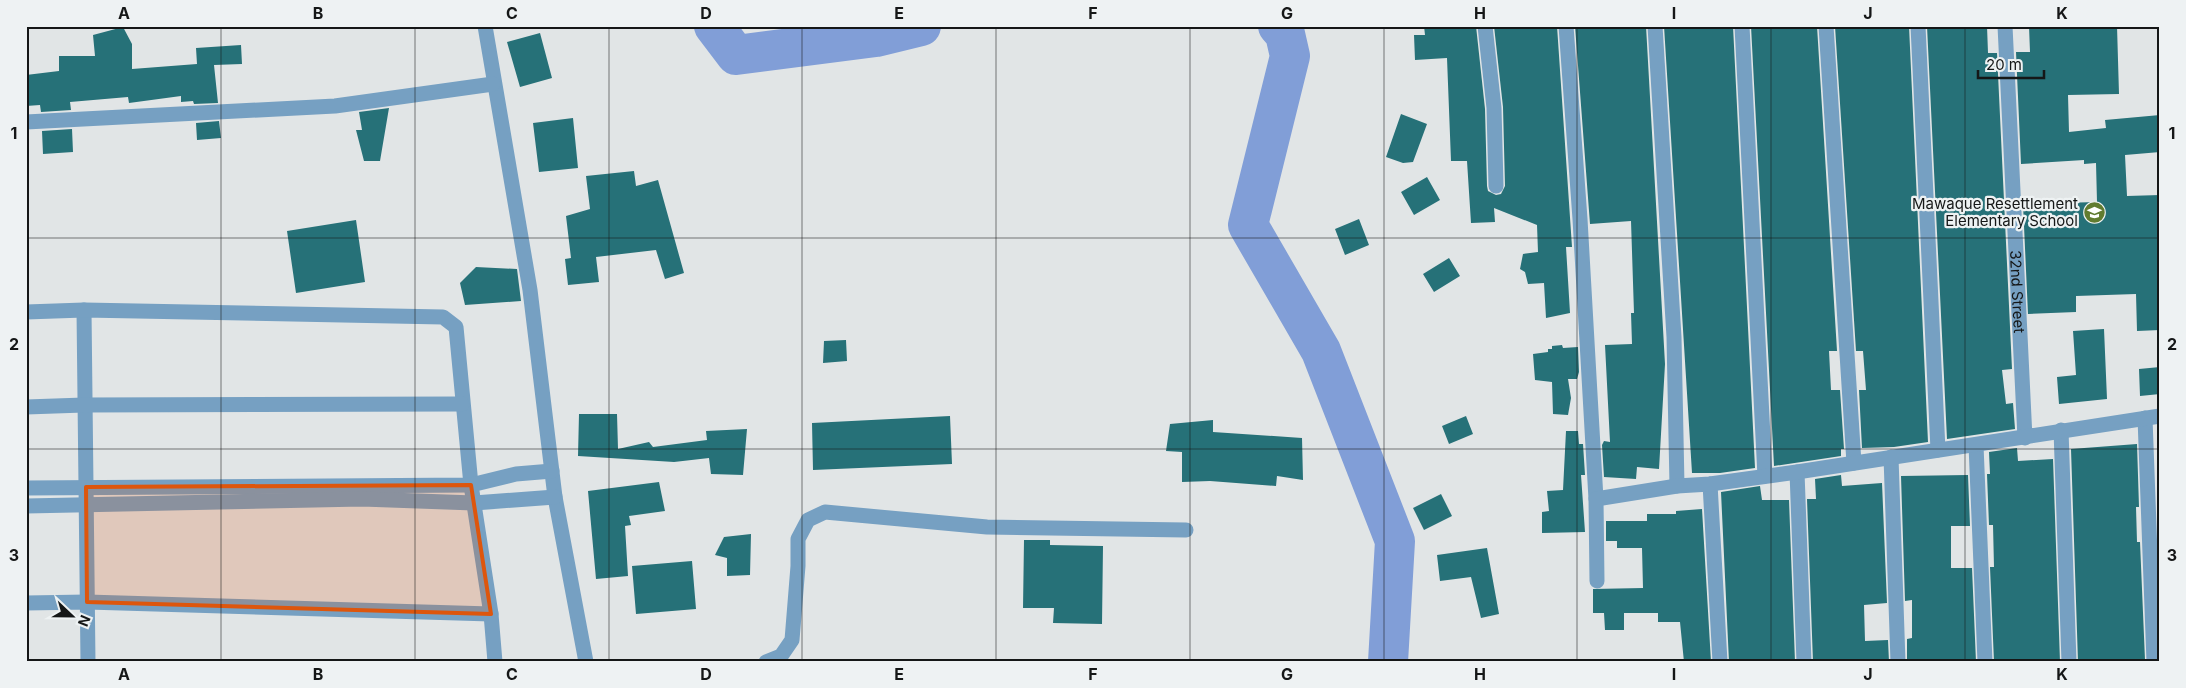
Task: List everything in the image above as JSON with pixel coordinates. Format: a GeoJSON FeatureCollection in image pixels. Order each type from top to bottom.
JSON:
{"type":"FeatureCollection","features":[{"type":"Feature","properties":{"kind":"street"},"geometry":{"type":"LineString","coordinates":[[485,26],[493,84],[530,290],[556,497],[586,662]]}},
{"type":"Feature","properties":{"kind":"street"},"geometry":{"type":"LineString","coordinates":[[1485,26],[1494,108],[1496,186]]}},
{"type":"Feature","properties":{"kind":"street"},"geometry":{"type":"LineString","coordinates":[[1566,26],[1580,219],[1596,499],[1598,581]]}},
{"type":"Feature","properties":{"kind":"street"},"geometry":{"type":"LineString","coordinates":[[1656,26],[1674,336],[1677,486]]}},
{"type":"Feature","properties":{"kind":"street"},"geometry":{"type":"LineString","coordinates":[[1742,26],[1764,476]]}},
{"type":"Feature","properties":{"kind":"street"},"geometry":{"type":"LineString","coordinates":[[1826,26],[1854,463]]}},
{"type":"Feature","properties":{"kind":"street"},"geometry":{"type":"LineString","coordinates":[[1918,26],[1938,450]]}},
{"type":"Feature","properties":{"kind":"street","name":"32nd Street"},"geometry":{"type":"LineString","coordinates":[[2005,26],[2025,438]]}},
{"type":"Feature","properties":{"kind":"street"},"geometry":{"type":"LineString","coordinates":[[26,122],[335,106],[493,84]]}},
{"type":"Feature","properties":{"kind":"street"},"geometry":{"type":"LineString","coordinates":[[26,312],[84,310],[443,317],[456,327],[471,485],[491,614],[496,662]]}},
{"type":"Feature","properties":{"kind":"street"},"geometry":{"type":"LineString","coordinates":[[84,310],[88,662]]}},
{"type":"Feature","properties":{"kind":"street"},"geometry":{"type":"LineString","coordinates":[[26,407],[84,405],[462,404]]}},
{"type":"Feature","properties":{"kind":"street"},"geometry":{"type":"LineString","coordinates":[[1596,499],[1677,486],[1710,484],[1976,446],[2061,430],[2153,417],[2154,662]]}},
{"type":"Feature","properties":{"kind":"street"},"geometry":{"type":"LineString","coordinates":[[2061,430],[2069,662]]}},
{"type":"Feature","properties":{"kind":"street"},"geometry":{"type":"LineString","coordinates":[[1976,446],[1985,662]]}},
{"type":"Feature","properties":{"kind":"street"},"geometry":{"type":"LineString","coordinates":[[1891,457],[1898,662]]}},
{"type":"Feature","properties":{"kind":"street"},"geometry":{"type":"LineString","coordinates":[[26,488],[471,485],[516,474],[552,471]]}},
{"type":"Feature","properties":{"kind":"street"},"geometry":{"type":"LineString","coordinates":[[1796,472],[1804,662]]}},
{"type":"Feature","properties":{"kind":"street"},"geometry":{"type":"LineString","coordinates":[[1710,484],[1720,662]]}},
{"type":"Feature","properties":{"kind":"street"},"geometry":{"type":"LineString","coordinates":[[26,506],[362,499],[474,503],[556,497]]}},
{"type":"Feature","properties":{"kind":"street"},"geometry":{"type":"LineString","coordinates":[[766,662],[781,656],[792,640],[798,566],[798,538],[808,520],[825,512],[987,527],[1186,530]]}},
{"type":"Feature","properties":{"kind":"street"},"geometry":{"type":"LineString","coordinates":[[26,603],[88,602],[491,614]]}},
{"type":"Feature","properties":{"kind":"highlighted area"},"geometry":{"type":"Polygon","coordinates":[[[471,485],[491,614],[460,612],[87,602],[86,487],[471,485]]]}},
{"type":"Feature","properties":{"kind":"building"},"geometry":{"type":"Polygon","coordinates":[[[1424,26],[1476,26],[1485,109],[1487,186],[1488,191],[1496,195],[1501,194],[1505,186],[1503,107],[1494,26],[1557,26],[1572,247],[1566,247],[1570,313],[1546,318],[1544,283],[1528,284],[1525,272],[1520,269],[1523,254],[1538,252],[1537,225],[1494,208],[1495,222],[1471,223],[1467,161],[1451,161],[1447,58],[1415,60],[1414,35],[1425,35],[1424,26]]]}},
{"type":"Feature","properties":{"kind":"building"},"geometry":{"type":"Polygon","coordinates":[[[1575,26],[1646,26],[1665,364],[1659,469],[1637,467],[1636,479],[1604,477],[1602,445],[1604,441],[1610,442],[1605,345],[1632,344],[1631,313],[1634,313],[1631,221],[1590,224],[1575,26]]]}},
{"type":"Feature","properties":{"kind":"building"},"geometry":{"type":"Polygon","coordinates":[[[1664,26],[1733,26],[1755,468],[1720,473],[1692,473],[1664,26]]]}},
{"type":"Feature","properties":{"kind":"building"},"geometry":{"type":"Polygon","coordinates":[[[1751,26],[1817,26],[1837,351],[1829,351],[1831,390],[1840,390],[1844,449],[1841,449],[1841,456],[1774,466],[1751,26]]]}},
{"type":"Feature","properties":{"kind":"building"},"geometry":{"type":"Polygon","coordinates":[[[1835,26],[1909,26],[1928,442],[1894,447],[1862,448],[1859,390],[1866,390],[1863,351],[1856,351],[1835,26]]]}},
{"type":"Feature","properties":{"kind":"building"},"geometry":{"type":"Polygon","coordinates":[[[1927,26],[1987,26],[1988,53],[1997,53],[2012,369],[2002,370],[2006,404],[2013,403],[2015,429],[1947,439],[1927,26]]]}},
{"type":"Feature","properties":{"kind":"building"},"geometry":{"type":"Polygon","coordinates":[[[2029,26],[2117,26],[2119,94],[2068,95],[2069,132],[2106,128],[2105,120],[2160,115],[2160,152],[2125,155],[2127,196],[2160,195],[2160,330],[2137,331],[2136,294],[2076,296],[2076,312],[2028,314],[2023,204],[2097,202],[2096,163],[2084,164],[2084,160],[2021,164],[2016,52],[2030,52],[2029,26]]]}},
{"type":"Feature","properties":{"kind":"building"},"geometry":{"type":"Polygon","coordinates":[[[123,27],[132,44],[132,69],[197,64],[196,48],[241,45],[242,64],[214,65],[218,103],[194,104],[193,101],[181,102],[181,96],[129,103],[128,97],[70,102],[71,110],[41,112],[40,105],[26,106],[26,75],[59,71],[59,56],[95,56],[93,35],[123,27]]]}},
{"type":"Feature","properties":{"kind":"building"},"geometry":{"type":"Polygon","coordinates":[[[540,33],[552,78],[520,87],[507,42],[540,33]]]}},
{"type":"Feature","properties":{"kind":"building"},"geometry":{"type":"Polygon","coordinates":[[[389,108],[380,161],[364,161],[356,130],[362,130],[359,112],[389,108]]]}},
{"type":"Feature","properties":{"kind":"building"},"geometry":{"type":"Polygon","coordinates":[[[1401,114],[1427,124],[1413,162],[1403,163],[1386,157],[1401,114]]]}},
{"type":"Feature","properties":{"kind":"building"},"geometry":{"type":"Polygon","coordinates":[[[573,118],[578,168],[539,172],[533,123],[573,118]]]}},
{"type":"Feature","properties":{"kind":"building"},"geometry":{"type":"Polygon","coordinates":[[[219,121],[221,138],[197,140],[196,123],[219,121]]]}},
{"type":"Feature","properties":{"kind":"building"},"geometry":{"type":"Polygon","coordinates":[[[72,129],[73,152],[43,154],[42,131],[72,129]]]}},
{"type":"Feature","properties":{"kind":"building"},"geometry":{"type":"Polygon","coordinates":[[[634,171],[636,186],[658,180],[684,273],[665,279],[656,250],[596,257],[599,282],[568,285],[565,259],[571,258],[566,216],[590,209],[586,176],[634,171]]]}},
{"type":"Feature","properties":{"kind":"building"},"geometry":{"type":"Polygon","coordinates":[[[1427,177],[1440,200],[1414,215],[1401,192],[1427,177]]]}},
{"type":"Feature","properties":{"kind":"building"},"geometry":{"type":"Polygon","coordinates":[[[1359,219],[1369,245],[1345,255],[1335,229],[1359,219]]]}},
{"type":"Feature","properties":{"kind":"building"},"geometry":{"type":"Polygon","coordinates":[[[356,220],[365,282],[296,293],[287,231],[356,220]]]}},
{"type":"Feature","properties":{"kind":"building"},"geometry":{"type":"Polygon","coordinates":[[[1449,258],[1460,276],[1434,292],[1423,274],[1449,258]]]}},
{"type":"Feature","properties":{"kind":"building"},"geometry":{"type":"Polygon","coordinates":[[[476,267],[517,269],[521,301],[465,305],[460,283],[476,267]]]}},
{"type":"Feature","properties":{"kind":"building"},"geometry":{"type":"Polygon","coordinates":[[[2104,329],[2107,399],[2059,404],[2057,377],[2076,375],[2073,331],[2104,329]]]}},
{"type":"Feature","properties":{"kind":"building"},"geometry":{"type":"Polygon","coordinates":[[[846,340],[847,361],[823,363],[824,341],[846,340]]]}},
{"type":"Feature","properties":{"kind":"building"},"geometry":{"type":"Polygon","coordinates":[[[1562,345],[1563,348],[1578,347],[1579,372],[1577,379],[1568,379],[1571,398],[1568,415],[1553,414],[1552,382],[1535,380],[1533,354],[1548,352],[1548,349],[1552,349],[1552,346],[1562,345]]]}},
{"type":"Feature","properties":{"kind":"building"},"geometry":{"type":"Polygon","coordinates":[[[2160,367],[2160,394],[2140,396],[2139,369],[2160,367]]]}},
{"type":"Feature","properties":{"kind":"building"},"geometry":{"type":"Polygon","coordinates":[[[579,414],[617,414],[618,449],[649,442],[653,447],[707,440],[706,431],[747,429],[743,475],[711,474],[709,458],[674,462],[578,456],[579,414]]]}},
{"type":"Feature","properties":{"kind":"building"},"geometry":{"type":"Polygon","coordinates":[[[950,416],[952,464],[813,470],[812,423],[950,416]]]}},
{"type":"Feature","properties":{"kind":"building"},"geometry":{"type":"Polygon","coordinates":[[[1466,416],[1473,434],[1449,444],[1442,426],[1466,416]]]}},
{"type":"Feature","properties":{"kind":"building"},"geometry":{"type":"Polygon","coordinates":[[[1213,420],[1213,432],[1302,438],[1303,480],[1277,476],[1276,486],[1210,481],[1182,482],[1182,452],[1166,451],[1170,424],[1213,420]]]}},
{"type":"Feature","properties":{"kind":"building"},"geometry":{"type":"Polygon","coordinates":[[[1566,431],[1578,431],[1579,444],[1583,444],[1585,475],[1581,475],[1585,532],[1542,533],[1542,512],[1549,511],[1547,491],[1563,490],[1566,431]]]}},
{"type":"Feature","properties":{"kind":"building"},"geometry":{"type":"Polygon","coordinates":[[[2137,444],[2139,507],[2136,507],[2137,542],[2140,542],[2145,660],[2078,662],[2071,449],[2137,444]]]}},
{"type":"Feature","properties":{"kind":"building"},"geometry":{"type":"Polygon","coordinates":[[[2017,448],[2018,461],[2053,459],[2060,662],[1994,662],[1990,567],[1994,567],[1993,525],[1989,525],[1987,474],[1990,474],[1989,452],[2017,448]]]}},
{"type":"Feature","properties":{"kind":"building"},"geometry":{"type":"Polygon","coordinates":[[[1841,475],[1842,486],[1882,483],[1887,603],[1864,605],[1865,641],[1888,640],[1889,662],[1813,662],[1807,499],[1816,499],[1815,479],[1841,475]]]}},
{"type":"Feature","properties":{"kind":"building"},"geometry":{"type":"Polygon","coordinates":[[[1968,475],[1970,526],[1951,526],[1951,568],[1972,568],[1976,662],[1907,662],[1907,639],[1912,638],[1912,600],[1905,601],[1901,476],[1968,475]]]}},
{"type":"Feature","properties":{"kind":"building"},"geometry":{"type":"Polygon","coordinates":[[[659,482],[665,511],[629,516],[631,525],[625,526],[628,576],[596,579],[588,491],[659,482]]]}},
{"type":"Feature","properties":{"kind":"building"},"geometry":{"type":"Polygon","coordinates":[[[1760,486],[1762,500],[1789,500],[1795,662],[1729,662],[1721,492],[1760,486]]]}},
{"type":"Feature","properties":{"kind":"building"},"geometry":{"type":"Polygon","coordinates":[[[1441,494],[1452,516],[1424,530],[1413,508],[1441,494]]]}},
{"type":"Feature","properties":{"kind":"building"},"geometry":{"type":"Polygon","coordinates":[[[1702,509],[1711,662],[1684,662],[1680,622],[1658,622],[1658,613],[1624,613],[1624,630],[1605,630],[1604,613],[1593,613],[1593,589],[1643,588],[1642,548],[1617,548],[1617,541],[1606,541],[1606,521],[1647,521],[1647,514],[1676,514],[1676,511],[1702,509]]]}},
{"type":"Feature","properties":{"kind":"building"},"geometry":{"type":"Polygon","coordinates":[[[751,534],[750,575],[727,576],[727,558],[715,555],[724,537],[751,534]]]}},
{"type":"Feature","properties":{"kind":"building"},"geometry":{"type":"Polygon","coordinates":[[[1024,540],[1050,540],[1050,545],[1103,546],[1102,624],[1053,623],[1054,608],[1023,608],[1024,540]]]}},
{"type":"Feature","properties":{"kind":"building"},"geometry":{"type":"Polygon","coordinates":[[[1487,548],[1499,614],[1481,618],[1471,577],[1440,581],[1437,555],[1487,548]]]}},
{"type":"Feature","properties":{"kind":"building"},"geometry":{"type":"Polygon","coordinates":[[[692,561],[696,609],[636,614],[632,566],[692,561]]]}},
{"type":"Feature","properties":{"kind":"waterway"},"geometry":{"type":"LineString","coordinates":[[714,26],[736,55],[876,37],[921,26]]}},
{"type":"Feature","properties":{"kind":"waterway"},"geometry":{"type":"LineString","coordinates":[[1278,26],[1285,34],[1290,56],[1248,225],[1321,351],[1395,541],[1388,662]]}},
{"type":"Feature","properties":{"kind":"place","name":"Mawaque Resettlement Elementary School"},"geometry":{"type":"Point","coordinates":[2094,212]}}]}
